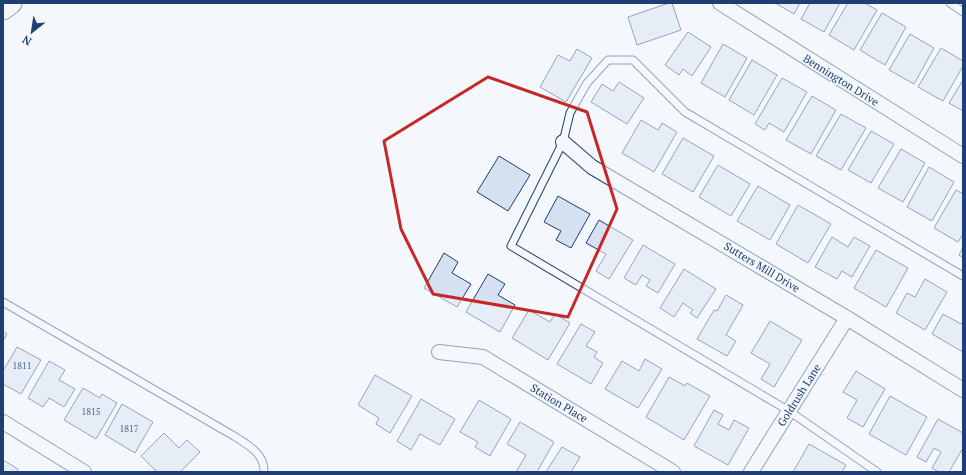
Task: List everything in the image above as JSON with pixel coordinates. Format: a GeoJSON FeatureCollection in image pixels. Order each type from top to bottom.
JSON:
{"type":"FeatureCollection","features":[{"type":"Feature","properties":{"kind":"main road"},"geometry":{"type":"LineString","coordinates":[[3,9],[11,3]]}},
{"type":"Feature","properties":{"kind":"street","name":"Bennington Drive"},"geometry":{"type":"LineString","coordinates":[[720,3],[963,156]]}},
{"type":"Feature","properties":{"kind":"street","name":"Sutters Mill Drive"},"geometry":{"type":"LineString","coordinates":[[563,142],[592,167],[847,318],[963,390]]}},
{"type":"Feature","properties":{"kind":"street","name":"Goldrush Lane"},"geometry":{"type":"LineString","coordinates":[[751,472],[847,318]]}},
{"type":"Feature","properties":{"kind":"street","name":"Station Place"},"geometry":{"type":"LineString","coordinates":[[439,352],[483,357],[673,472]]}},
{"type":"Feature","properties":{"kind":"street"},"geometry":{"type":"LineString","coordinates":[[3,422],[84,472]]}},
{"type":"Feature","properties":{"kind":"lane"},"geometry":{"type":"LineString","coordinates":[[950,3],[963,12]]}},
{"type":"Feature","properties":{"kind":"lane"},"geometry":{"type":"LineString","coordinates":[[877,472],[789,412],[511,246],[563,142],[570,112],[587,83],[608,60],[633,60],[685,112],[963,276]]}},
{"type":"Feature","properties":{"kind":"lane"},"geometry":{"type":"LineString","coordinates":[[3,302],[234,436],[257,452],[264,466],[264,472]]}},
{"type":"Feature","properties":{"kind":"highlighted area"},"geometry":{"type":"Polygon","coordinates":[[[488,77],[587,112],[617,209],[568,317],[433,294],[401,229],[384,141],[488,77]]]}},
{"type":"Feature","properties":{"kind":"building"},"geometry":{"type":"Polygon","coordinates":[[[672,3],[681,30],[637,45],[628,17],[672,3]]]}},
{"type":"Feature","properties":{"kind":"building"},"geometry":{"type":"Polygon","coordinates":[[[775,3],[800,3],[794,14],[775,3]]]}},
{"type":"Feature","properties":{"kind":"building"},"geometry":{"type":"Polygon","coordinates":[[[810,3],[840,3],[824,32],[801,19],[810,3]]]}},
{"type":"Feature","properties":{"kind":"building"},"geometry":{"type":"Polygon","coordinates":[[[848,3],[865,3],[877,10],[854,50],[829,35],[848,3]]]}},
{"type":"Feature","properties":{"kind":"building"},"geometry":{"type":"Polygon","coordinates":[[[882,13],[906,27],[885,65],[860,50],[882,13]]]}},
{"type":"Feature","properties":{"kind":"building"},"geometry":{"type":"Polygon","coordinates":[[[688,32],[711,47],[692,76],[683,69],[679,75],[665,65],[688,32]]]}},
{"type":"Feature","properties":{"kind":"building"},"geometry":{"type":"Polygon","coordinates":[[[910,34],[934,48],[914,84],[889,70],[910,34]]]}},
{"type":"Feature","properties":{"kind":"building"},"geometry":{"type":"Polygon","coordinates":[[[723,44],[747,58],[725,97],[701,83],[723,44]]]}},
{"type":"Feature","properties":{"kind":"building"},"geometry":{"type":"Polygon","coordinates":[[[941,48],[963,61],[963,66],[943,101],[918,87],[941,48]]]}},
{"type":"Feature","properties":{"kind":"building"},"geometry":{"type":"Polygon","coordinates":[[[577,49],[592,58],[566,102],[540,87],[558,55],[570,61],[577,49]]]}},
{"type":"Feature","properties":{"kind":"building"},"geometry":{"type":"Polygon","coordinates":[[[752,60],[777,75],[754,115],[729,100],[752,60]]]}},
{"type":"Feature","properties":{"kind":"building"},"geometry":{"type":"Polygon","coordinates":[[[782,78],[807,92],[784,132],[769,123],[765,130],[755,124],[782,78]]]}},
{"type":"Feature","properties":{"kind":"building"},"geometry":{"type":"Polygon","coordinates":[[[963,80],[963,111],[949,103],[963,80]]]}},
{"type":"Feature","properties":{"kind":"building"},"geometry":{"type":"Polygon","coordinates":[[[619,82],[644,98],[627,124],[591,102],[602,84],[613,91],[619,82]]]}},
{"type":"Feature","properties":{"kind":"building"},"geometry":{"type":"Polygon","coordinates":[[[812,96],[836,110],[811,154],[786,140],[812,96]]]}},
{"type":"Feature","properties":{"kind":"building"},"geometry":{"type":"Polygon","coordinates":[[[841,114],[866,128],[841,170],[816,156],[841,114]]]}},
{"type":"Feature","properties":{"kind":"building"},"geometry":{"type":"Polygon","coordinates":[[[641,120],[658,130],[662,123],[677,132],[654,172],[622,153],[641,120]]]}},
{"type":"Feature","properties":{"kind":"building"},"geometry":{"type":"Polygon","coordinates":[[[871,131],[894,144],[871,183],[848,170],[871,131]]]}},
{"type":"Feature","properties":{"kind":"building"},"geometry":{"type":"Polygon","coordinates":[[[683,138],[714,156],[693,192],[662,174],[683,138]]]}},
{"type":"Feature","properties":{"kind":"building"},"geometry":{"type":"Polygon","coordinates":[[[901,149],[925,163],[903,202],[878,188],[901,149]]]}},
{"type":"Feature","properties":{"kind":"building"},"geometry":{"type":"Polygon","coordinates":[[[499,156],[530,175],[508,211],[477,192],[499,156]]]}},
{"type":"Feature","properties":{"kind":"building"},"geometry":{"type":"Polygon","coordinates":[[[718,165],[750,184],[731,216],[699,197],[718,165]]]}},
{"type":"Feature","properties":{"kind":"building"},"geometry":{"type":"Polygon","coordinates":[[[929,167],[954,182],[932,221],[907,207],[929,167]]]}},
{"type":"Feature","properties":{"kind":"building"},"geometry":{"type":"Polygon","coordinates":[[[758,186],[790,205],[770,240],[737,221],[758,186]]]}},
{"type":"Feature","properties":{"kind":"building"},"geometry":{"type":"Polygon","coordinates":[[[956,190],[963,194],[963,234],[958,242],[934,228],[956,190]]]}},
{"type":"Feature","properties":{"kind":"building"},"geometry":{"type":"Polygon","coordinates":[[[558,196],[590,214],[571,248],[556,240],[561,231],[544,222],[558,196]]]}},
{"type":"Feature","properties":{"kind":"building"},"geometry":{"type":"Polygon","coordinates":[[[798,205],[831,224],[808,263],[776,244],[798,205]]]}},
{"type":"Feature","properties":{"kind":"building"},"geometry":{"type":"Polygon","coordinates":[[[599,220],[633,240],[609,279],[596,271],[606,254],[586,243],[599,220]]]}},
{"type":"Feature","properties":{"kind":"building"},"geometry":{"type":"Polygon","coordinates":[[[832,237],[848,247],[854,237],[870,246],[852,277],[842,271],[837,279],[815,267],[832,237]]]}},
{"type":"Feature","properties":{"kind":"building"},"geometry":{"type":"Polygon","coordinates":[[[643,245],[675,264],[658,293],[646,286],[650,280],[642,275],[636,285],[624,278],[643,245]]]}},
{"type":"Feature","properties":{"kind":"building"},"geometry":{"type":"Polygon","coordinates":[[[963,247],[963,258],[959,255],[963,247]]]}},
{"type":"Feature","properties":{"kind":"building"},"geometry":{"type":"Polygon","coordinates":[[[876,250],[908,268],[886,307],[854,288],[876,250]]]}},
{"type":"Feature","properties":{"kind":"building"},"geometry":{"type":"Polygon","coordinates":[[[444,253],[458,262],[452,273],[471,284],[457,307],[424,288],[444,253]]]}},
{"type":"Feature","properties":{"kind":"building"},"geometry":{"type":"Polygon","coordinates":[[[684,269],[716,289],[697,318],[690,313],[693,310],[683,303],[674,317],[660,308],[684,269]]]}},
{"type":"Feature","properties":{"kind":"building"},"geometry":{"type":"Polygon","coordinates":[[[488,274],[505,284],[498,295],[515,305],[500,332],[466,312],[488,274]]]}},
{"type":"Feature","properties":{"kind":"building"},"geometry":{"type":"Polygon","coordinates":[[[925,279],[947,292],[925,330],[896,313],[907,293],[915,297],[925,279]]]}},
{"type":"Feature","properties":{"kind":"building"},"geometry":{"type":"Polygon","coordinates":[[[726,295],[743,305],[726,335],[736,341],[727,356],[697,339],[714,310],[717,311],[726,295]]]}},
{"type":"Feature","properties":{"kind":"building"},"geometry":{"type":"Polygon","coordinates":[[[529,310],[550,322],[555,314],[570,323],[548,360],[512,338],[529,310]]]}},
{"type":"Feature","properties":{"kind":"building"},"geometry":{"type":"Polygon","coordinates":[[[943,314],[961,324],[963,321],[963,352],[932,334],[943,314]]]}},
{"type":"Feature","properties":{"kind":"building"},"geometry":{"type":"Polygon","coordinates":[[[770,321],[802,340],[774,387],[761,379],[770,364],[751,353],[770,321]]]}},
{"type":"Feature","properties":{"kind":"building"},"geometry":{"type":"Polygon","coordinates":[[[581,324],[595,332],[586,346],[597,352],[594,357],[603,363],[591,384],[557,364],[581,324]]]}},
{"type":"Feature","properties":{"kind":"building"},"geometry":{"type":"Polygon","coordinates":[[[3,331],[7,334],[3,341],[3,331]]]}},
{"type":"Feature","properties":{"kind":"building"},"geometry":{"type":"Polygon","coordinates":[[[17,347],[41,360],[21,394],[3,384],[3,371],[17,347]]]}},
{"type":"Feature","properties":{"kind":"building"},"geometry":{"type":"Polygon","coordinates":[[[645,359],[662,369],[638,408],[605,389],[622,361],[639,371],[645,359]]]}},
{"type":"Feature","properties":{"kind":"building"},"geometry":{"type":"Polygon","coordinates":[[[49,361],[65,370],[59,380],[75,389],[64,407],[49,398],[43,407],[28,398],[49,361]]]}},
{"type":"Feature","properties":{"kind":"building"},"geometry":{"type":"Polygon","coordinates":[[[856,371],[885,389],[863,427],[847,418],[857,400],[843,392],[856,371]]]}},
{"type":"Feature","properties":{"kind":"building"},"geometry":{"type":"Polygon","coordinates":[[[375,375],[412,396],[390,433],[376,424],[379,418],[358,405],[375,375]]]}},
{"type":"Feature","properties":{"kind":"building"},"geometry":{"type":"Polygon","coordinates":[[[669,377],[685,386],[687,383],[710,396],[684,440],[646,417],[669,377]]]}},
{"type":"Feature","properties":{"kind":"building"},"geometry":{"type":"Polygon","coordinates":[[[83,388],[100,398],[102,394],[117,403],[96,439],[64,420],[83,388]]]}},
{"type":"Feature","properties":{"kind":"building"},"geometry":{"type":"Polygon","coordinates":[[[890,396],[927,417],[906,455],[869,434],[890,396]]]}},
{"type":"Feature","properties":{"kind":"building"},"geometry":{"type":"Polygon","coordinates":[[[421,399],[455,419],[440,445],[420,434],[411,450],[397,441],[421,399]]]}},
{"type":"Feature","properties":{"kind":"building"},"geometry":{"type":"Polygon","coordinates":[[[479,400],[511,419],[490,456],[475,447],[478,442],[460,432],[479,400]]]}},
{"type":"Feature","properties":{"kind":"building"},"geometry":{"type":"Polygon","coordinates":[[[122,404],[153,422],[135,453],[105,435],[122,404]]]}},
{"type":"Feature","properties":{"kind":"building"},"geometry":{"type":"Polygon","coordinates":[[[714,410],[723,415],[718,424],[729,430],[734,420],[749,428],[728,465],[694,446],[714,410]]]}},
{"type":"Feature","properties":{"kind":"building"},"geometry":{"type":"Polygon","coordinates":[[[938,419],[963,433],[963,448],[949,472],[939,472],[932,468],[941,452],[934,448],[926,462],[917,457],[938,419]]]}},
{"type":"Feature","properties":{"kind":"building"},"geometry":{"type":"Polygon","coordinates":[[[520,422],[554,442],[537,472],[516,472],[526,455],[507,444],[520,422]]]}},
{"type":"Feature","properties":{"kind":"building"},"geometry":{"type":"Polygon","coordinates":[[[164,433],[179,448],[187,440],[200,452],[180,472],[157,472],[141,456],[164,433]]]}},
{"type":"Feature","properties":{"kind":"building"},"geometry":{"type":"Polygon","coordinates":[[[809,444],[846,465],[842,472],[793,472],[809,444]]]}},
{"type":"Feature","properties":{"kind":"building"},"geometry":{"type":"Polygon","coordinates":[[[562,447],[580,457],[571,472],[546,472],[562,447]]]}},
{"type":"Feature","properties":{"kind":"building"},"geometry":{"type":"Polygon","coordinates":[[[3,460],[18,469],[17,472],[3,472],[3,460]]]}}]}
